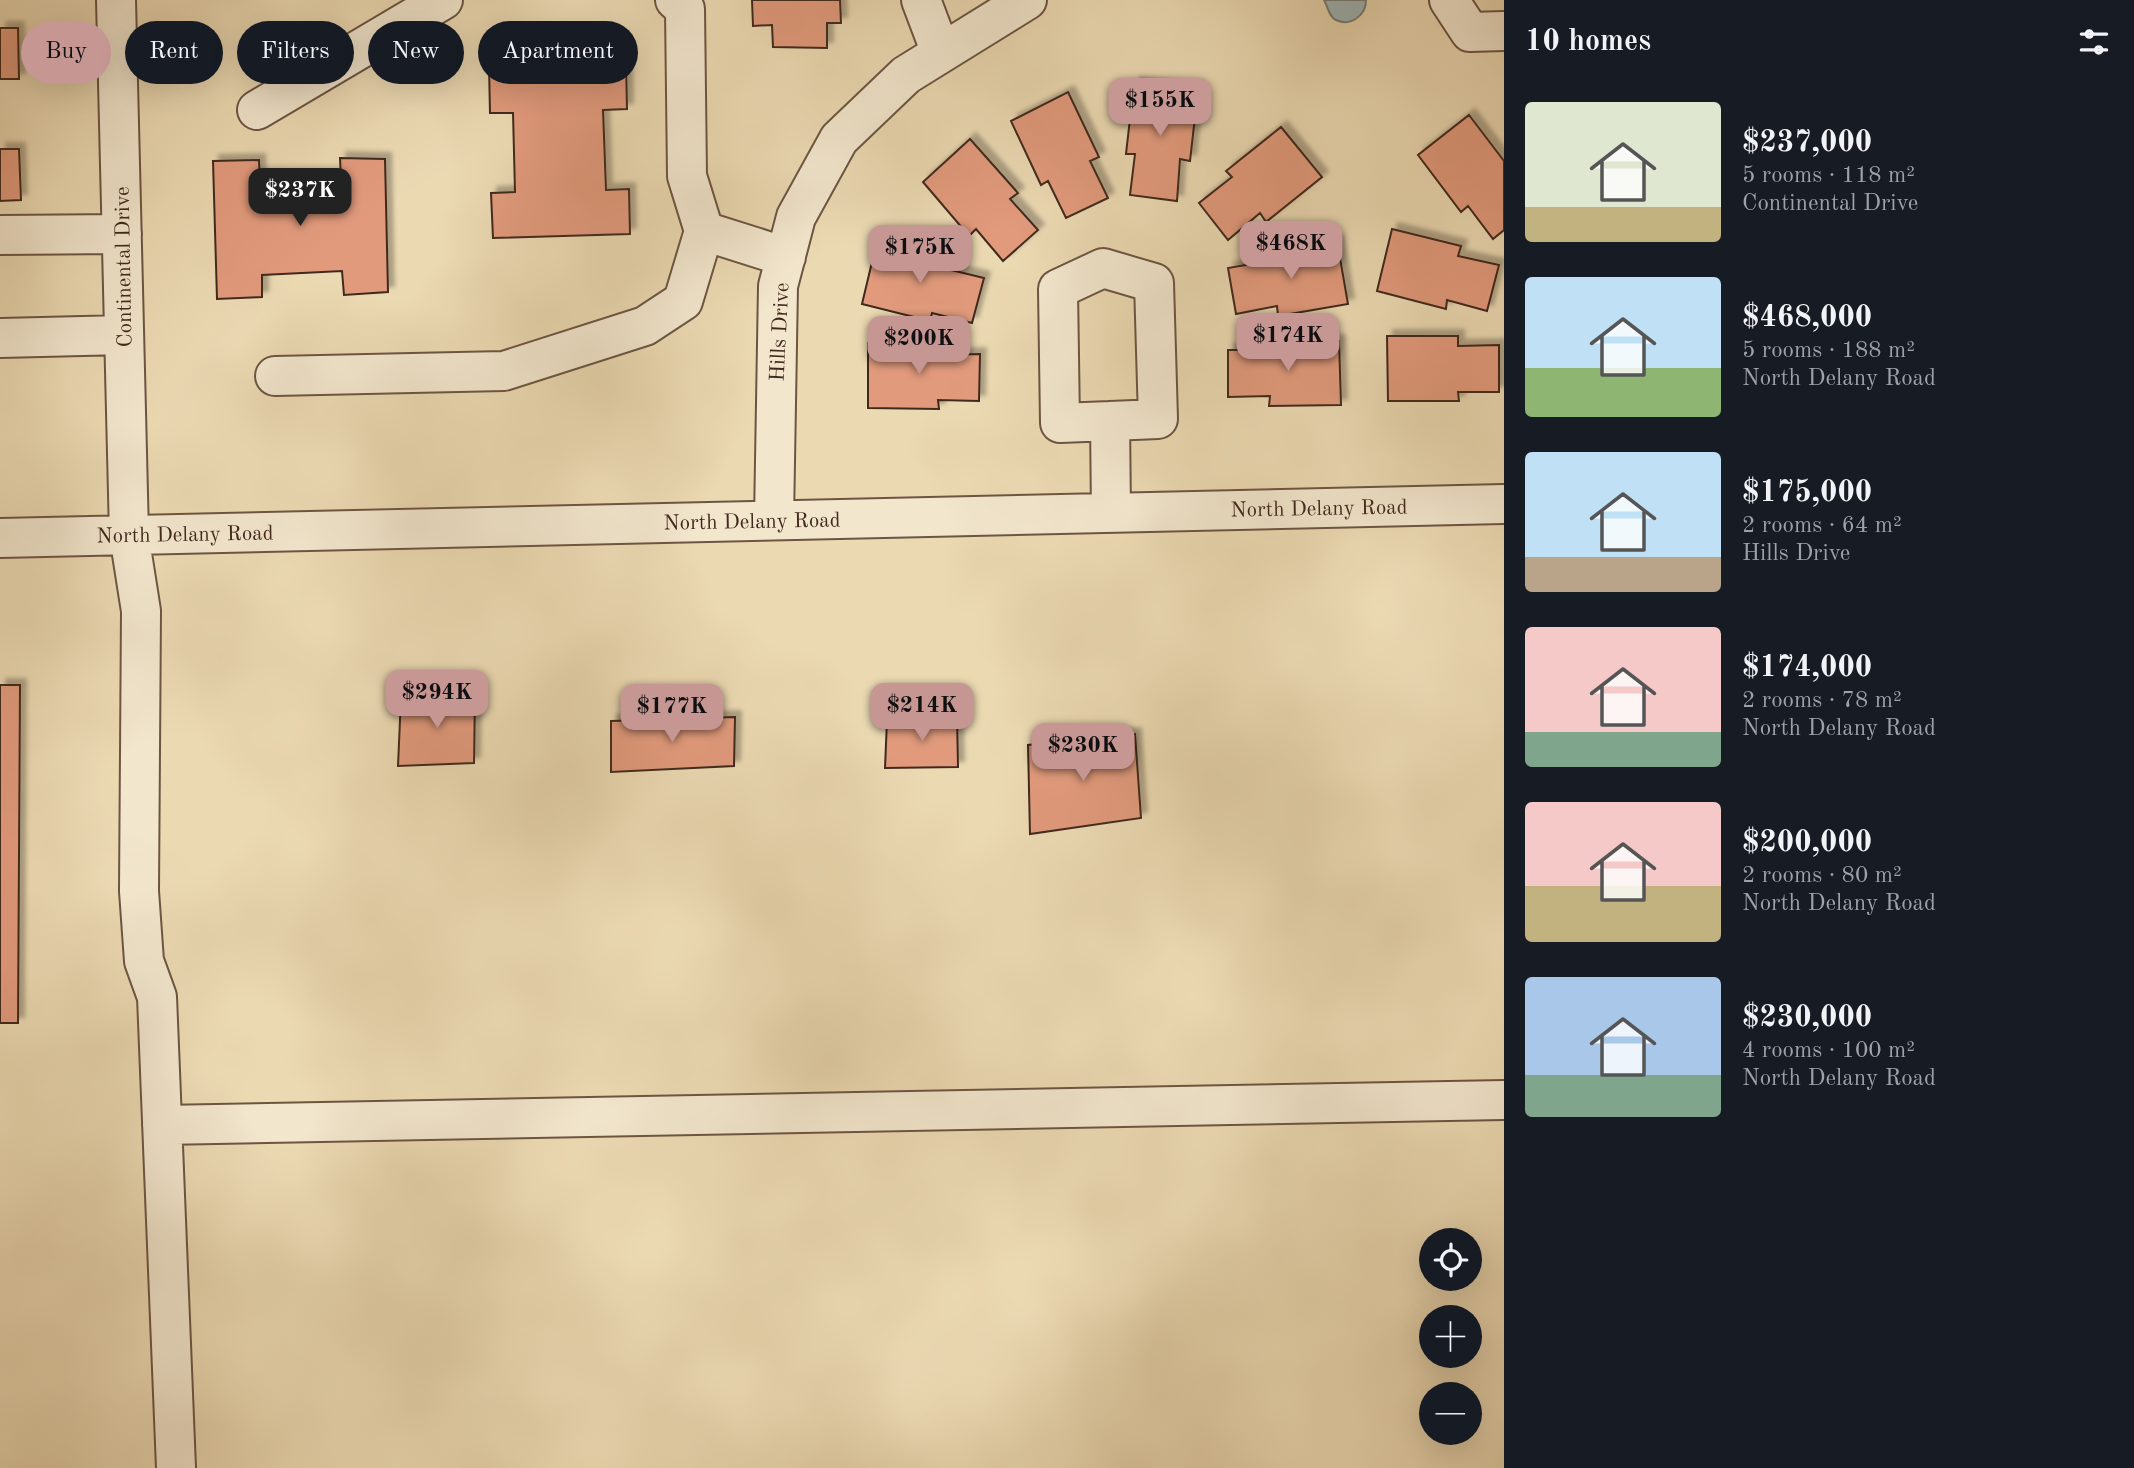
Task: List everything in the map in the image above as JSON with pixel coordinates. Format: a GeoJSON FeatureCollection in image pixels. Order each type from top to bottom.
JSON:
{"type":"FeatureCollection","features":[{"type":"Feature","properties":{"kind":"street","name":"Continental Drive"},"geometry":{"type":"LineString","coordinates":[[116,0],[129,535],[141,611],[139,891],[144,961],[157,997],[176,1468]]}},
{"type":"Feature","properties":{"kind":"street"},"geometry":{"type":"LineString","coordinates":[[257,110],[443,0]]}},
{"type":"Feature","properties":{"kind":"street"},"geometry":{"type":"LineString","coordinates":[[275,376],[504,371],[645,326],[683,301],[704,231],[687,176],[685,9],[676,0]]}},
{"type":"Feature","properties":{"kind":"street"},"geometry":{"type":"LineString","coordinates":[[921,0],[941,53]]}},
{"type":"Feature","properties":{"kind":"street","name":"Hills Drive"},"geometry":{"type":"LineString","coordinates":[[774,520],[778,286],[796,217],[839,139],[906,75],[1027,0]]}},
{"type":"Feature","properties":{"kind":"street"},"geometry":{"type":"LineString","coordinates":[[1450,0],[1469,33],[1504,31]]}},
{"type":"Feature","properties":{"kind":"street"},"geometry":{"type":"LineString","coordinates":[[704,231],[786,257]]}},
{"type":"Feature","properties":{"kind":"street"},"geometry":{"type":"LineString","coordinates":[[0,234],[122,234]]}},
{"type":"Feature","properties":{"kind":"street"},"geometry":{"type":"LineString","coordinates":[[0,338],[124,335]]}},
{"type":"Feature","properties":{"kind":"street"},"geometry":{"type":"LineString","coordinates":[[1110,421],[1111,513]]}},
{"type":"Feature","properties":{"kind":"street","name":"North Delany Road"},"geometry":{"type":"LineString","coordinates":[[0,538],[1504,504]]}},
{"type":"Feature","properties":{"kind":"street"},"geometry":{"type":"LineString","coordinates":[[162,1125],[1504,1100]]}},
{"type":"Feature","properties":{"kind":"water"},"geometry":{"type":"Polygon","coordinates":[[[1324,0],[1366,0],[1357,18],[1342,22],[1334,19],[1324,0]]]}},
{"type":"Feature","properties":{"kind":"building"},"geometry":{"type":"Polygon","coordinates":[[[752,0],[840,0],[841,23],[827,23],[827,48],[773,47],[772,25],[753,26],[752,0]]]}},
{"type":"Feature","properties":{"kind":"building"},"geometry":{"type":"Polygon","coordinates":[[[0,28],[18,28],[19,79],[0,79],[0,28]]]}},
{"type":"Feature","properties":{"kind":"building"},"geometry":{"type":"Polygon","coordinates":[[[1134,83],[1198,90],[1190,161],[1180,159],[1177,201],[1130,195],[1135,154],[1126,154],[1134,83]]]}},
{"type":"Feature","properties":{"kind":"building"},"geometry":{"type":"Polygon","coordinates":[[[489,84],[626,84],[627,109],[603,110],[606,190],[629,189],[630,234],[493,238],[491,193],[515,192],[513,113],[490,113],[489,84]]]}},
{"type":"Feature","properties":{"kind":"building"},"geometry":{"type":"Polygon","coordinates":[[[1068,92],[1099,157],[1090,161],[1108,198],[1066,218],[1048,181],[1041,185],[1011,121],[1068,92]]]}},
{"type":"Feature","properties":{"kind":"building"},"geometry":{"type":"Polygon","coordinates":[[[1469,115],[1504,161],[1504,230],[1493,239],[1468,206],[1461,212],[1418,155],[1469,115]]]}},
{"type":"Feature","properties":{"kind":"building"},"geometry":{"type":"Polygon","coordinates":[[[1281,127],[1322,177],[1266,222],[1260,213],[1228,240],[1199,203],[1232,177],[1226,171],[1281,127]]]}},
{"type":"Feature","properties":{"kind":"building"},"geometry":{"type":"Polygon","coordinates":[[[970,139],[1018,193],[1010,199],[1038,230],[1003,261],[976,229],[969,236],[923,182],[970,139]]]}},
{"type":"Feature","properties":{"kind":"building"},"geometry":{"type":"Polygon","coordinates":[[[0,149],[19,149],[21,200],[0,201],[0,149]]]}},
{"type":"Feature","properties":{"kind":"building"},"geometry":{"type":"Polygon","coordinates":[[[340,158],[385,159],[388,292],[344,295],[342,271],[262,275],[262,297],[217,299],[213,161],[259,160],[260,184],[341,181],[340,158]]]}},
{"type":"Feature","properties":{"kind":"building"},"geometry":{"type":"Polygon","coordinates":[[[1392,229],[1461,246],[1458,256],[1499,265],[1487,311],[1447,300],[1446,309],[1377,291],[1392,229]]]}},
{"type":"Feature","properties":{"kind":"building"},"geometry":{"type":"Polygon","coordinates":[[[877,241],[946,259],[943,268],[984,278],[972,323],[932,313],[930,321],[862,304],[877,241]]]}},
{"type":"Feature","properties":{"kind":"building"},"geometry":{"type":"Polygon","coordinates":[[[1337,241],[1348,304],[1278,316],[1277,306],[1236,314],[1228,268],[1269,261],[1267,252],[1337,241]]]}},
{"type":"Feature","properties":{"kind":"building"},"geometry":{"type":"Polygon","coordinates":[[[1387,336],[1458,336],[1458,346],[1499,345],[1499,392],[1458,392],[1459,401],[1388,401],[1387,336]]]}},
{"type":"Feature","properties":{"kind":"building"},"geometry":{"type":"Polygon","coordinates":[[[1269,341],[1339,341],[1341,405],[1269,406],[1270,396],[1228,397],[1228,350],[1269,350],[1269,341]]]}},
{"type":"Feature","properties":{"kind":"building"},"geometry":{"type":"Polygon","coordinates":[[[868,343],[937,343],[938,355],[980,354],[979,401],[938,400],[939,409],[868,408],[868,343]]]}},
{"type":"Feature","properties":{"kind":"building"},"geometry":{"type":"Polygon","coordinates":[[[0,685],[20,685],[18,1023],[0,1023],[0,685]]]}},
{"type":"Feature","properties":{"kind":"building"},"geometry":{"type":"Polygon","coordinates":[[[475,695],[474,763],[398,766],[401,697],[475,695]]]}},
{"type":"Feature","properties":{"kind":"building"},"geometry":{"type":"Polygon","coordinates":[[[735,717],[734,766],[611,772],[611,721],[735,717]]]}},
{"type":"Feature","properties":{"kind":"building"},"geometry":{"type":"Polygon","coordinates":[[[957,717],[958,767],[885,768],[887,720],[957,717]]]}},
{"type":"Feature","properties":{"kind":"building"},"geometry":{"type":"Polygon","coordinates":[[[1135,734],[1141,818],[1030,834],[1028,745],[1135,734]]]}}]}
